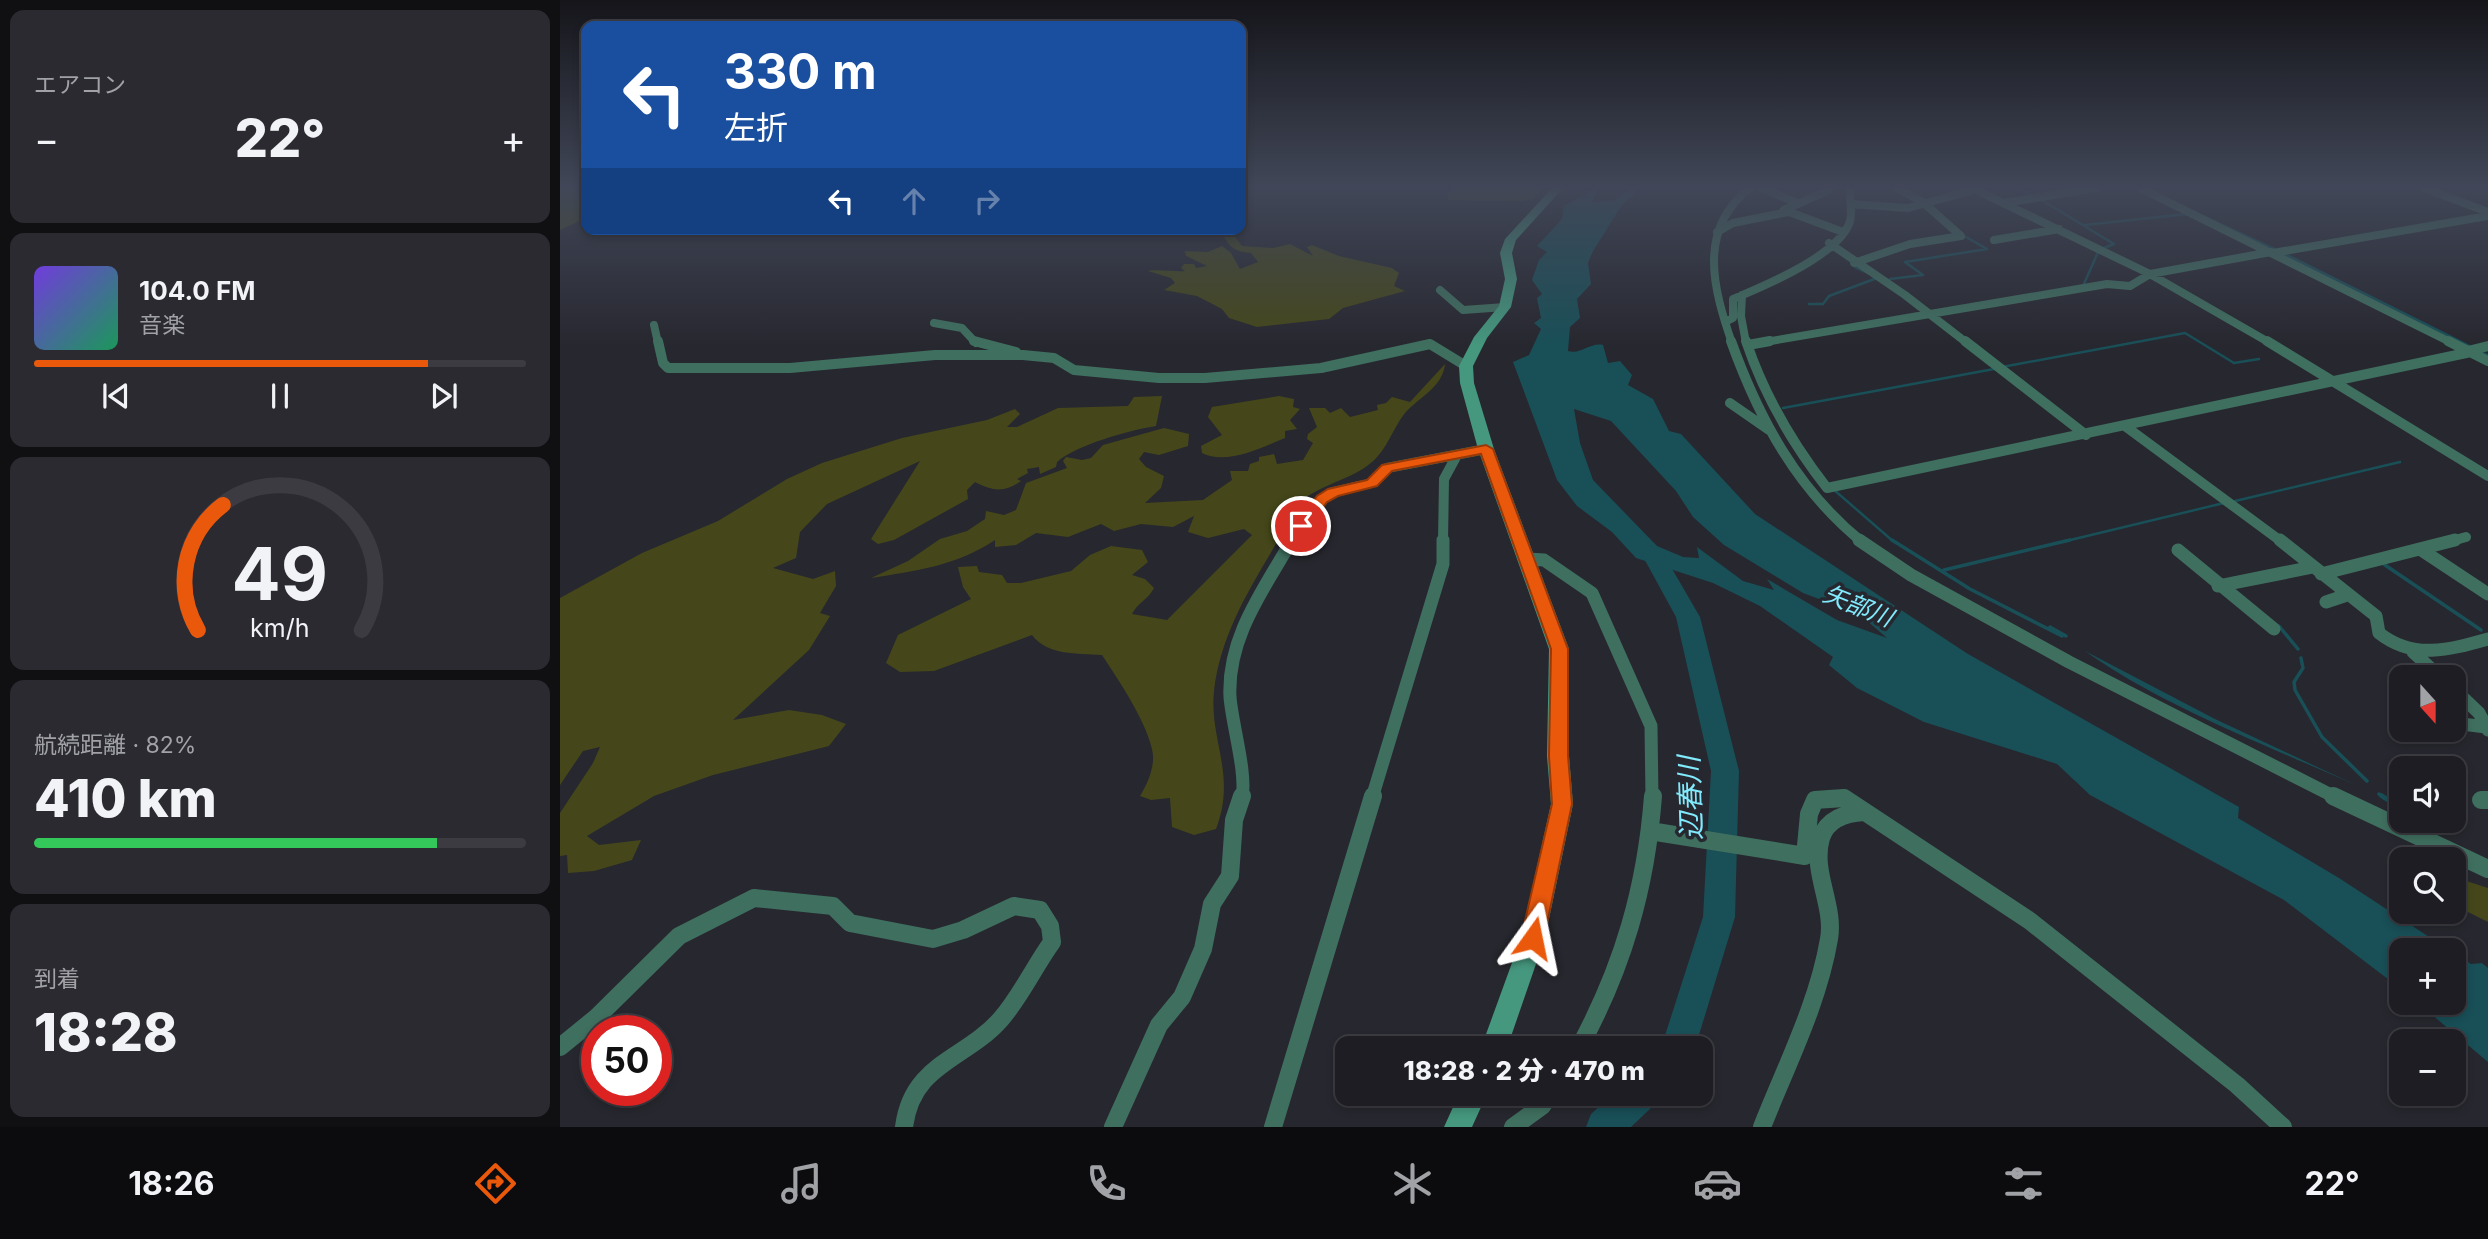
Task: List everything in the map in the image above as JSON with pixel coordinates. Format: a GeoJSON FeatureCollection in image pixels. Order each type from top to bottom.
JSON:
{"type":"FeatureCollection","features":[{"type":"Feature","properties":{"kind":"main road"},"geometry":{"type":"LineString","coordinates":[[1498,1036],[1533,938],[1562,804],[1558,756],[1559,649],[1486,449],[1467,383],[1466,366],[1481,337],[1505,307],[1511,279],[1506,253],[1510,241]]}},
{"type":"Feature","properties":{"kind":"main road"},"geometry":{"type":"LineString","coordinates":[[1458,1127],[1468,1106]]}},
{"type":"Feature","properties":{"kind":"street"},"geometry":{"type":"LineString","coordinates":[[1713,241],[1716,276],[1725,322],[1742,373],[1769,430],[1790,467],[1822,506],[1876,553],[2171,717],[2488,869]]}},
{"type":"Feature","properties":{"kind":"street"},"geometry":{"type":"LineString","coordinates":[[1725,322],[1733,318],[1733,299],[1788,276],[1796,268],[1821,255],[1832,241]]}},
{"type":"Feature","properties":{"kind":"street"},"geometry":{"type":"LineString","coordinates":[[1854,262],[1910,244],[1932,241]]}},
{"type":"Feature","properties":{"kind":"street"},"geometry":{"type":"LineString","coordinates":[[2083,241],[2150,274],[2337,383],[2488,476]]}},
{"type":"Feature","properties":{"kind":"street"},"geometry":{"type":"LineString","coordinates":[[2251,241],[2488,361]]}},
{"type":"Feature","properties":{"kind":"street"},"geometry":{"type":"LineString","coordinates":[[1748,345],[2107,284],[2119,288],[2135,287],[2150,274],[2339,241]]}},
{"type":"Feature","properties":{"kind":"street"},"geometry":{"type":"LineString","coordinates":[[1829,243],[1854,262],[1881,276],[2085,435]]}},
{"type":"Feature","properties":{"kind":"street"},"geometry":{"type":"LineString","coordinates":[[1440,289],[1464,310],[1505,307]]}},
{"type":"Feature","properties":{"kind":"street"},"geometry":{"type":"LineString","coordinates":[[1742,295],[1742,324],[1748,345],[1781,422],[1796,450],[1827,488],[2337,383],[2488,346]]}},
{"type":"Feature","properties":{"kind":"street"},"geometry":{"type":"LineString","coordinates":[[653,325],[663,363],[668,368],[790,368],[922,355],[1023,355],[1054,358],[1074,370],[1125,376],[1205,378],[1321,368],[1430,344],[1443,349],[1455,364],[1466,366]]}},
{"type":"Feature","properties":{"kind":"street"},"geometry":{"type":"LineString","coordinates":[[935,325],[962,328],[971,342],[1008,348],[1023,355]]}},
{"type":"Feature","properties":{"kind":"street"},"geometry":{"type":"LineString","coordinates":[[1730,403],[1759,426],[1769,430]]}},
{"type":"Feature","properties":{"kind":"street"},"geometry":{"type":"LineString","coordinates":[[2125,426],[2376,616],[2379,633],[2385,639],[2413,652],[2427,665]]}},
{"type":"Feature","properties":{"kind":"street"},"geometry":{"type":"LineString","coordinates":[[1113,1127],[1159,1025],[1182,997],[1203,949],[1212,904],[1230,876],[1234,820],[1243,794],[1230,696],[1231,667],[1240,631],[1301,526],[1322,499],[1333,492],[1372,483],[1387,468],[1486,449]]}},
{"type":"Feature","properties":{"kind":"street"},"geometry":{"type":"LineString","coordinates":[[1273,1127],[1443,564],[1444,479],[1457,454]]}},
{"type":"Feature","properties":{"kind":"street"},"geometry":{"type":"LineString","coordinates":[[2218,586],[2317,571],[2466,537]]}},
{"type":"Feature","properties":{"kind":"street"},"geometry":{"type":"LineString","coordinates":[[2420,549],[2488,594]]}},
{"type":"Feature","properties":{"kind":"street"},"geometry":{"type":"LineString","coordinates":[[2178,550],[2218,586],[2274,629]]}},
{"type":"Feature","properties":{"kind":"street"},"geometry":{"type":"LineString","coordinates":[[1528,559],[1544,560],[1592,593],[1642,698],[1652,738],[1656,832],[1637,903],[1607,996],[1585,1036]]}},
{"type":"Feature","properties":{"kind":"street"},"geometry":{"type":"LineString","coordinates":[[2326,602],[2347,595]]}},
{"type":"Feature","properties":{"kind":"street"},"geometry":{"type":"LineString","coordinates":[[2413,652],[2446,650],[2488,639]]}},
{"type":"Feature","properties":{"kind":"street"},"geometry":{"type":"LineString","coordinates":[[2466,701],[2479,713],[2487,728]]}},
{"type":"Feature","properties":{"kind":"street"},"geometry":{"type":"LineString","coordinates":[[2466,725],[2487,728]]}},
{"type":"Feature","properties":{"kind":"street"},"geometry":{"type":"LineString","coordinates":[[1656,832],[1805,856],[1809,814],[1815,800],[1843,798],[2030,922],[2237,1086],[2283,1127]]}},
{"type":"Feature","properties":{"kind":"street"},"geometry":{"type":"LineString","coordinates":[[1762,1127],[1802,1022],[1830,936],[1819,851],[1821,835],[1836,818],[1850,812],[1864,812]]}},
{"type":"Feature","properties":{"kind":"street"},"geometry":{"type":"LineString","coordinates":[[560,1047],[597,1017],[679,936],[754,898],[833,906],[850,923],[933,939],[963,930],[1014,906],[1040,910],[1050,926],[1052,942],[998,1022],[918,1084],[904,1109],[904,1127]]}},
{"type":"Feature","properties":{"kind":"street"},"geometry":{"type":"LineString","coordinates":[[1513,1127],[1542,1106]]}},
{"type":"Feature","properties":{"kind":"green space"},"geometry":{"type":"Polygon","coordinates":[[[1227,241],[1238,241],[1242,246],[1273,248],[1290,244],[1313,256],[1307,247],[1312,245],[1339,256],[1392,268],[1399,273],[1394,286],[1405,291],[1343,308],[1329,319],[1257,327],[1229,318],[1222,309],[1197,296],[1164,290],[1175,283],[1171,278],[1148,271],[1185,271],[1181,268],[1184,264],[1194,264],[1196,268],[1207,266],[1186,256],[1185,251],[1208,252],[1222,246],[1231,253],[1240,269],[1258,262],[1251,253],[1231,246],[1227,241]]]}},
{"type":"Feature","properties":{"kind":"green space"},"geometry":{"type":"Polygon","coordinates":[[[1445,364],[1435,386],[1405,413],[1374,460],[1360,471],[1300,502],[1236,616],[1226,640],[1214,691],[1215,726],[1224,791],[1216,829],[1194,835],[1172,827],[1170,798],[1151,800],[1140,796],[1153,761],[1149,737],[1138,713],[1102,655],[1055,650],[1046,647],[1032,635],[934,671],[900,672],[886,663],[898,635],[971,599],[963,587],[958,567],[977,566],[979,572],[1002,575],[1007,583],[1021,583],[1071,571],[1090,555],[1111,546],[1142,550],[1148,562],[1132,575],[1145,579],[1154,588],[1132,614],[1167,620],[1252,535],[1244,529],[1208,538],[1188,532],[1194,516],[1173,527],[1141,524],[1114,531],[1101,524],[1068,537],[1036,533],[1016,545],[995,547],[995,540],[950,562],[871,578],[908,561],[940,539],[967,531],[985,519],[986,511],[1004,515],[1016,510],[1026,483],[1067,468],[1063,461],[1066,457],[1082,460],[1091,458],[1103,445],[1164,428],[1189,434],[1188,446],[1159,455],[1144,452],[1139,459],[1146,467],[1164,476],[1161,488],[1145,503],[1203,500],[1232,480],[1230,471],[1248,471],[1250,464],[1259,461],[1259,457],[1274,454],[1277,464],[1303,460],[1313,443],[1307,439],[1308,434],[1317,427],[1309,408],[1325,408],[1330,413],[1341,408],[1350,417],[1378,410],[1377,405],[1386,403],[1392,397],[1410,402],[1445,364]]]}},
{"type":"Feature","properties":{"kind":"green space"},"geometry":{"type":"Polygon","coordinates":[[[1162,396],[1156,426],[1090,444],[1057,462],[1056,467],[1040,474],[1039,467],[1027,469],[1028,473],[1017,479],[1021,481],[1010,487],[994,489],[975,482],[967,490],[968,499],[894,540],[878,544],[871,539],[920,461],[827,504],[800,532],[796,558],[773,568],[813,579],[835,571],[836,586],[820,613],[830,616],[809,650],[733,720],[789,710],[822,715],[846,724],[829,746],[713,775],[654,796],[587,836],[599,845],[641,840],[632,860],[594,871],[568,873],[567,855],[560,856],[560,813],[593,763],[600,747],[583,751],[560,785],[560,598],[642,553],[718,521],[787,479],[822,463],[902,438],[987,420],[1015,409],[1020,414],[1007,427],[1017,427],[1058,408],[1128,406],[1134,397],[1162,396]]]}},
{"type":"Feature","properties":{"kind":"green space"},"geometry":{"type":"Polygon","coordinates":[[[1279,396],[1294,399],[1293,407],[1300,409],[1290,420],[1297,429],[1285,431],[1285,438],[1233,456],[1202,453],[1201,446],[1222,435],[1208,417],[1212,407],[1279,396]]]}},
{"type":"Feature","properties":{"kind":"green space"},"geometry":{"type":"Polygon","coordinates":[[[2466,881],[2488,888],[2488,922],[2466,911],[2466,881]]]}},
{"type":"Feature","properties":{"kind":"water","name":"矢部川"},"geometry":{"type":"Polygon","coordinates":[[[1542,241],[1600,241],[1588,263],[1591,284],[1577,299],[1580,318],[1570,327],[1568,351],[1603,345],[1608,363],[1620,361],[1632,375],[1628,385],[1653,399],[1669,431],[1681,434],[1755,514],[1968,654],[2239,807],[2238,818],[2389,911],[2389,924],[2409,924],[2431,938],[2389,938],[2389,980],[2284,900],[2090,795],[2057,764],[1924,722],[1857,688],[1829,665],[1833,657],[1760,606],[1713,583],[1636,558],[1612,532],[1577,506],[1557,480],[1513,362],[1529,355],[1541,329],[1534,323],[1541,318],[1537,298],[1542,294],[1532,280],[1539,260],[1547,252],[1537,246],[1542,241]],[[1574,409],[1580,443],[1593,480],[1657,546],[1683,557],[1699,558],[1697,547],[1743,581],[1774,590],[1767,579],[1837,620],[1887,638],[1859,614],[1803,593],[1724,545],[1693,517],[1676,491],[1611,421],[1574,409]]]}},
{"type":"Feature","properties":{"kind":"water"},"geometry":{"type":"Polygon","coordinates":[[[2252,241],[2259,241],[2286,253],[2488,354],[2488,357],[2252,241]]]}},
{"type":"Feature","properties":{"kind":"water"},"geometry":{"type":"Polygon","coordinates":[[[2085,651],[2215,719],[2362,788],[2184,708],[2085,651]]]}},
{"type":"Feature","properties":{"kind":"water"},"geometry":{"type":"Polygon","coordinates":[[[2466,961],[2471,964],[2482,963],[2488,968],[2488,1062],[2466,1043],[2466,1029],[2449,1029],[2432,1015],[2466,1015],[2466,961]]]}},
{"type":"Feature","properties":{"kind":"waterway"},"geometry":{"type":"LineString","coordinates":[[1890,279],[1923,275],[1905,262],[1987,249],[1972,241]]}},
{"type":"Feature","properties":{"kind":"waterway"},"geometry":{"type":"LineString","coordinates":[[2083,286],[2099,250],[2114,244],[2108,241]]}},
{"type":"Feature","properties":{"kind":"waterway"},"geometry":{"type":"LineString","coordinates":[[1855,267],[1868,273]]}},
{"type":"Feature","properties":{"kind":"waterway"},"geometry":{"type":"LineString","coordinates":[[1809,304],[1823,304],[1829,296],[1877,278]]}},
{"type":"Feature","properties":{"kind":"waterway"},"geometry":{"type":"LineString","coordinates":[[2002,367],[2185,333],[2234,363],[2259,359]]}},
{"type":"Feature","properties":{"kind":"waterway"},"geometry":{"type":"LineString","coordinates":[[1783,408],[1994,369]]}},
{"type":"Feature","properties":{"kind":"waterway"},"geometry":{"type":"LineString","coordinates":[[2231,502],[2400,462]]}},
{"type":"Feature","properties":{"kind":"waterway"},"geometry":{"type":"LineString","coordinates":[[1833,489],[1894,542]]}},
{"type":"Feature","properties":{"kind":"waterway"},"geometry":{"type":"LineString","coordinates":[[2062,542],[2224,503]]}},
{"type":"Feature","properties":{"kind":"waterway"},"geometry":{"type":"LineString","coordinates":[[1892,540],[1970,589],[2062,636]]}},
{"type":"Feature","properties":{"kind":"waterway"},"geometry":{"type":"LineString","coordinates":[[1944,570],[2070,540]]}},
{"type":"Feature","properties":{"kind":"waterway","name":"辺春川"},"geometry":{"type":"LineString","coordinates":[[1652,553],[1688,617],[1725,771],[1719,917],[1682,1036]]}},
{"type":"Feature","properties":{"kind":"waterway"},"geometry":{"type":"LineString","coordinates":[[2382,563],[2481,630]]}},
{"type":"Feature","properties":{"kind":"waterway"},"geometry":{"type":"LineString","coordinates":[[2279,626],[2298,649]]}},
{"type":"Feature","properties":{"kind":"waterway"},"geometry":{"type":"LineString","coordinates":[[2050,627],[2066,636]]}},
{"type":"Feature","properties":{"kind":"waterway"},"geometry":{"type":"LineString","coordinates":[[2301,658],[2303,668],[2294,682],[2295,690],[2322,737],[2367,781]]}},
{"type":"Feature","properties":{"kind":"waterway"},"geometry":{"type":"LineString","coordinates":[[2382,796],[2389,800]]}},
{"type":"Feature","properties":{"kind":"waterway","name":"辺春川"},"geometry":{"type":"LineString","coordinates":[[1604,1127],[1626,1106]]}},
{"type":"Feature","properties":{"kind":"route"},"geometry":{"type":"LineString","coordinates":[[1301,526],[1322,499],[1333,492],[1372,483],[1380,478],[1387,468],[1486,449],[1559,649],[1558,756],[1562,804],[1533,938]]}}]}
